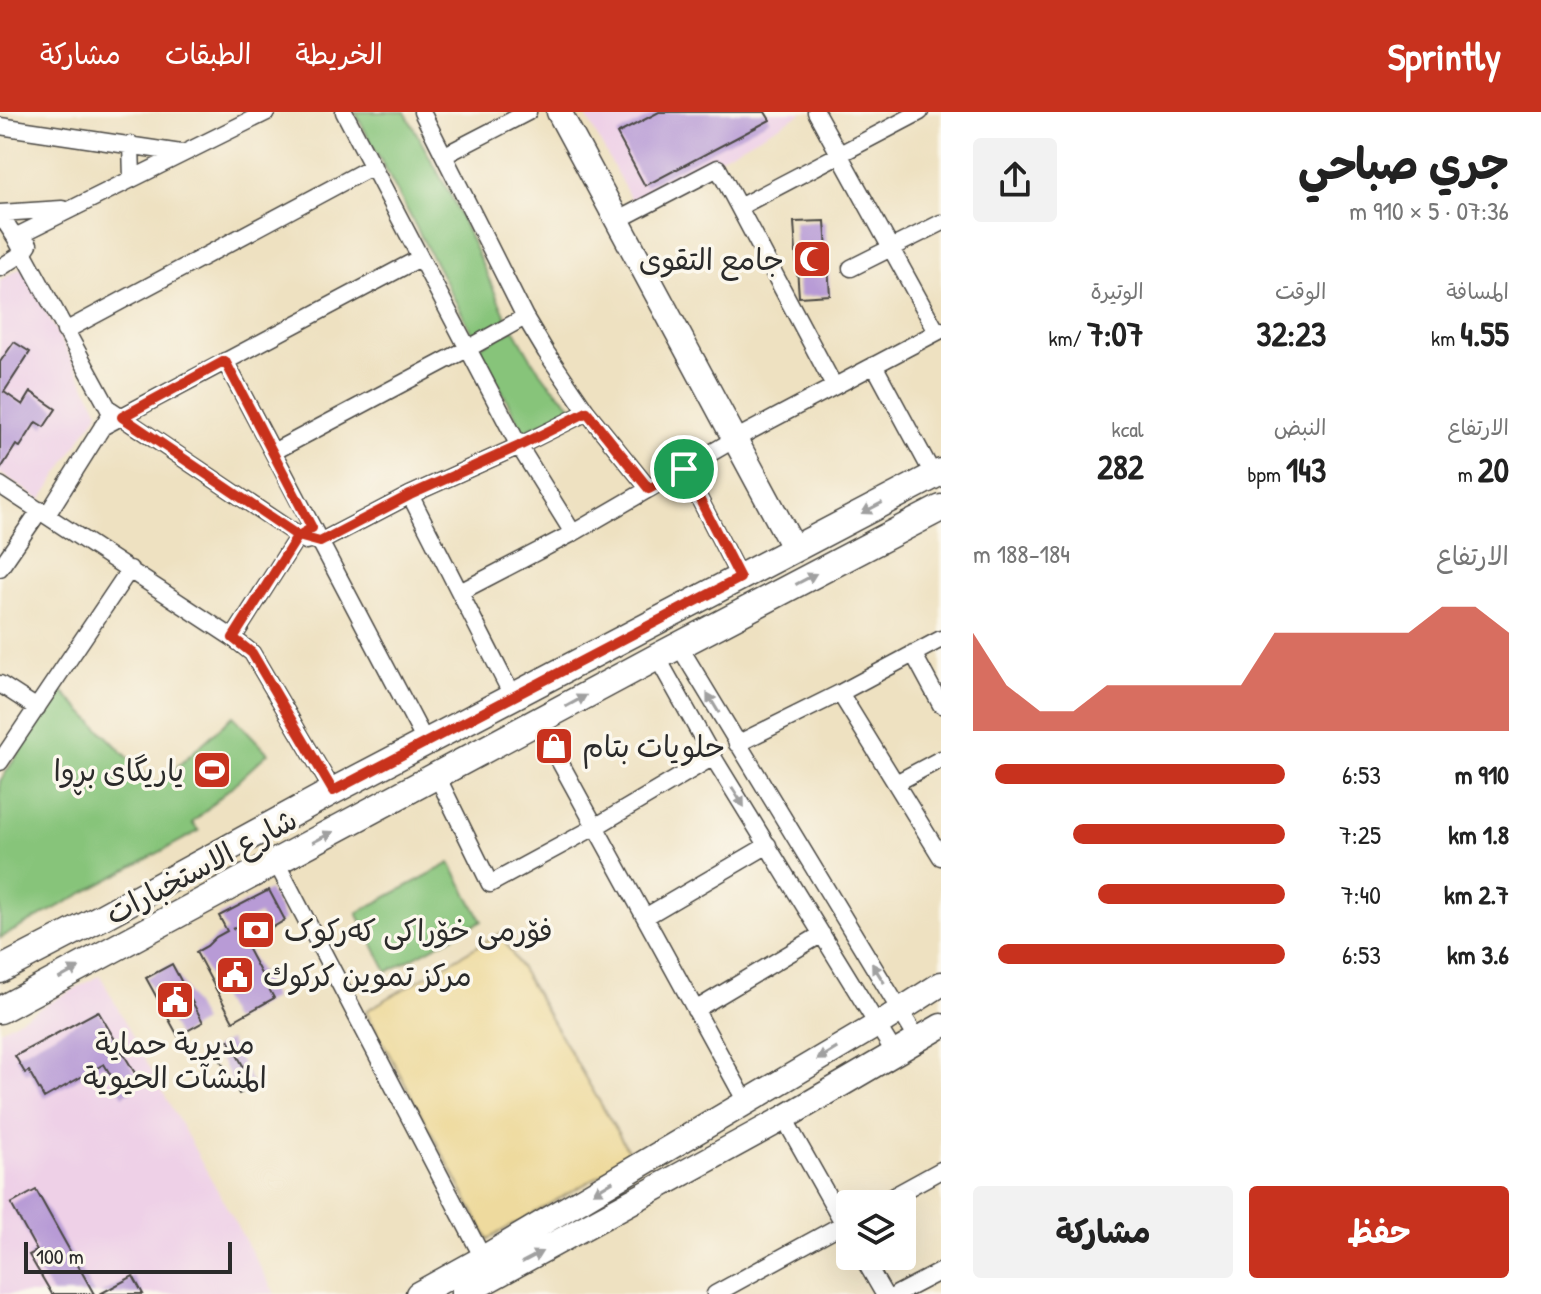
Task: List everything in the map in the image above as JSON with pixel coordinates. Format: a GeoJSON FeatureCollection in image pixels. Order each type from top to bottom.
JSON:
{"type":"FeatureCollection","features":[{"type":"Feature","properties":{"kind":"main road","name":"شارع الاستخبارات"},"geometry":{"type":"LineString","coordinates":[[0,970],[333,791],[937,474]]}},
{"type":"Feature","properties":{"kind":"main road","name":"شارع الاستخبارات"},"geometry":{"type":"LineString","coordinates":[[0,1010],[941,508]]}},
{"type":"Feature","properties":{"kind":"main road"},"geometry":{"type":"LineString","coordinates":[[102,917],[118,946]]}},
{"type":"Feature","properties":{"kind":"street"},"geometry":{"type":"LineString","coordinates":[[15,237],[267,112]]}},
{"type":"Feature","properties":{"kind":"street"},"geometry":{"type":"LineString","coordinates":[[344,112],[519,446],[573,533]]}},
{"type":"Feature","properties":{"kind":"street"},"geometry":{"type":"LineString","coordinates":[[422,112],[525,317],[587,412],[649,489]]}},
{"type":"Feature","properties":{"kind":"street"},"geometry":{"type":"LineString","coordinates":[[445,155],[528,112]]}},
{"type":"Feature","properties":{"kind":"street"},"geometry":{"type":"LineString","coordinates":[[559,112],[794,549]]}},
{"type":"Feature","properties":{"kind":"street"},"geometry":{"type":"LineString","coordinates":[[460,592],[573,533],[735,439],[939,331],[816,112]]}},
{"type":"Feature","properties":{"kind":"street"},"geometry":{"type":"LineString","coordinates":[[739,207],[920,112]]}},
{"type":"Feature","properties":{"kind":"street"},"geometry":{"type":"LineString","coordinates":[[0,126],[181,153]]}},
{"type":"Feature","properties":{"kind":"street"},"geometry":{"type":"LineString","coordinates":[[131,144],[132,178]]}},
{"type":"Feature","properties":{"kind":"street"},"geometry":{"type":"LineString","coordinates":[[65,331],[373,166]]}},
{"type":"Feature","properties":{"kind":"street"},"geometry":{"type":"LineString","coordinates":[[618,220],[718,168],[834,386]]}},
{"type":"Feature","properties":{"kind":"street"},"geometry":{"type":"LineString","coordinates":[[71,209],[0,214],[111,417],[314,540]]}},
{"type":"Feature","properties":{"kind":"street"},"geometry":{"type":"LineString","coordinates":[[0,268],[23,253],[43,223]]}},
{"type":"Feature","properties":{"kind":"street"},"geometry":{"type":"LineString","coordinates":[[851,268],[941,223]]}},
{"type":"Feature","properties":{"kind":"street"},"geometry":{"type":"LineString","coordinates":[[0,568],[111,417],[420,258]]}},
{"type":"Feature","properties":{"kind":"street"},"geometry":{"type":"LineString","coordinates":[[273,452],[525,317]]}},
{"type":"Feature","properties":{"kind":"street"},"geometry":{"type":"LineString","coordinates":[[225,361],[273,452],[314,540],[426,743]]}},
{"type":"Feature","properties":{"kind":"street"},"geometry":{"type":"LineString","coordinates":[[874,365],[937,474]]}},
{"type":"Feature","properties":{"kind":"street"},"geometry":{"type":"LineString","coordinates":[[233,638],[314,540],[587,412]]}},
{"type":"Feature","properties":{"kind":"street"},"geometry":{"type":"LineString","coordinates":[[684,469],[740,578]]}},
{"type":"Feature","properties":{"kind":"street"},"geometry":{"type":"LineString","coordinates":[[0,485],[252,653],[333,791]]}},
{"type":"Feature","properties":{"kind":"street"},"geometry":{"type":"LineString","coordinates":[[410,495],[513,697]]}},
{"type":"Feature","properties":{"kind":"street"},"geometry":{"type":"LineString","coordinates":[[0,762],[130,569]]}},
{"type":"Feature","properties":{"kind":"street"},"geometry":{"type":"LineString","coordinates":[[737,744],[941,639]]}},
{"type":"Feature","properties":{"kind":"street"},"geometry":{"type":"LineString","coordinates":[[668,651],[737,744],[918,1040]]}},
{"type":"Feature","properties":{"kind":"street"},"geometry":{"type":"LineString","coordinates":[[668,651],[713,757],[894,1052]]}},
{"type":"Feature","properties":{"kind":"street"},"geometry":{"type":"LineString","coordinates":[[913,653],[941,705]]}},
{"type":"Feature","properties":{"kind":"street"},"geometry":{"type":"LineString","coordinates":[[0,684],[37,708]]}},
{"type":"Feature","properties":{"kind":"street"},"geometry":{"type":"LineString","coordinates":[[840,693],[941,857]]}},
{"type":"Feature","properties":{"kind":"street"},"geometry":{"type":"LineString","coordinates":[[538,722],[746,1102]]}},
{"type":"Feature","properties":{"kind":"street"},"geometry":{"type":"LineString","coordinates":[[437,776],[490,884],[595,827],[713,757]]}},
{"type":"Feature","properties":{"kind":"street"},"geometry":{"type":"LineString","coordinates":[[896,783],[941,759]]}},
{"type":"Feature","properties":{"kind":"street"},"geometry":{"type":"LineString","coordinates":[[645,917],[768,845]]}},
{"type":"Feature","properties":{"kind":"street"},"geometry":{"type":"LineString","coordinates":[[276,862],[481,1278]]}},
{"type":"Feature","properties":{"kind":"street"},"geometry":{"type":"LineString","coordinates":[[695,1010],[822,934]]}},
{"type":"Feature","properties":{"kind":"street"},"geometry":{"type":"LineString","coordinates":[[463,1294],[481,1278],[746,1102],[941,984]]}},
{"type":"Feature","properties":{"kind":"street"},"geometry":{"type":"LineString","coordinates":[[418,1294],[481,1278],[784,1118],[941,1026]]}},
{"type":"Feature","properties":{"kind":"street"},"geometry":{"type":"LineString","coordinates":[[784,1118],[836,1206]]}},
{"type":"Feature","properties":{"kind":"street"},"geometry":{"type":"LineString","coordinates":[[905,1190],[941,1170]]}},
{"type":"Feature","properties":{"kind":"street"},"geometry":{"type":"LineString","coordinates":[[715,1294],[836,1232]]}},
{"type":"Feature","properties":{"kind":"street"},"geometry":{"type":"LineString","coordinates":[[870,1270],[884,1294]]}},
{"type":"Feature","properties":{"kind":"street"},"geometry":{"type":"LineString","coordinates":[[897,1294],[941,1271]]}},
{"type":"Feature","properties":{"kind":"shaded area"},"geometry":{"type":"Polygon","coordinates":[[[584,112],[802,112],[802,113],[634,205],[584,112]]]}},
{"type":"Feature","properties":{"kind":"shaded area"},"geometry":{"type":"Polygon","coordinates":[[[22,267],[99,411],[41,500],[0,473],[0,280],[22,267]]]}},
{"type":"Feature","properties":{"kind":"shaded area"},"geometry":{"type":"Polygon","coordinates":[[[100,975],[275,1294],[0,1294],[0,1030],[100,975]]]}},
{"type":"Feature","properties":{"kind":"green space"},"geometry":{"type":"Polygon","coordinates":[[[355,112],[405,112],[453,200],[507,319],[474,336],[355,112]]]}},
{"type":"Feature","properties":{"kind":"green space"},"geometry":{"type":"Polygon","coordinates":[[[514,329],[548,382],[575,409],[523,431],[479,347],[514,329]]]}},
{"type":"Feature","properties":{"kind":"green space"},"geometry":{"type":"Polygon","coordinates":[[[61,690],[156,786],[233,716],[268,753],[192,823],[199,831],[0,938],[0,781],[61,690]]]}},
{"type":"Feature","properties":{"kind":"green space"},"geometry":{"type":"Polygon","coordinates":[[[450,863],[482,921],[387,972],[357,913],[450,863]]]}},
{"type":"Feature","properties":{"kind":"sand"},"geometry":{"type":"Polygon","coordinates":[[[500,933],[632,1157],[488,1239],[366,1011],[500,933]]]}},
{"type":"Feature","properties":{"kind":"building"},"geometry":{"type":"Polygon","coordinates":[[[659,112],[765,112],[770,120],[645,186],[617,134],[659,112]]]}},
{"type":"Feature","properties":{"kind":"building","name":"جامع التقوى"},"geometry":{"type":"Polygon","coordinates":[[[825,221],[830,295],[799,297],[794,222],[825,221]]]}},
{"type":"Feature","properties":{"kind":"building"},"geometry":{"type":"Polygon","coordinates":[[[14,342],[30,352],[4,392],[23,405],[31,392],[56,409],[44,427],[36,422],[0,470],[0,362],[14,342]]]}},
{"type":"Feature","properties":{"kind":"building","name":"مركز تموين كركوك"},"geometry":{"type":"Polygon","coordinates":[[[269,890],[285,920],[268,930],[259,914],[232,929],[236,927],[274,998],[233,1021],[196,952],[227,931],[219,916],[269,890]]]}},
{"type":"Feature","properties":{"kind":"building","name":"مديرية حماية المنشآت الحيوية"},"geometry":{"type":"Polygon","coordinates":[[[172,964],[203,1022],[178,1036],[146,978],[172,964]]]}},
{"type":"Feature","properties":{"kind":"building"},"geometry":{"type":"Polygon","coordinates":[[[98,1011],[142,1085],[123,1096],[104,1064],[44,1098],[29,1071],[25,1073],[15,1056],[98,1011]]]}},
{"type":"Feature","properties":{"kind":"building"},"geometry":{"type":"Polygon","coordinates":[[[229,1040],[254,1086],[239,1094],[214,1048],[229,1040]]]}},
{"type":"Feature","properties":{"kind":"building"},"geometry":{"type":"Polygon","coordinates":[[[36,1190],[94,1294],[52,1294],[29,1255],[37,1251],[11,1204],[36,1190]]]}},
{"type":"Feature","properties":{"kind":"building"},"geometry":{"type":"Polygon","coordinates":[[[133,1276],[143,1294],[100,1294],[133,1276]]]}},
{"type":"Feature","properties":{"kind":"place","name":"جامع التقوى"},"geometry":{"type":"Point","coordinates":[812,259]}},
{"type":"Feature","properties":{"kind":"place","name":"حلويات بتام"},"geometry":{"type":"Point","coordinates":[554,746]}},
{"type":"Feature","properties":{"kind":"place","name":"یاریگای بڕوا"},"geometry":{"type":"Point","coordinates":[212,770]}},
{"type":"Feature","properties":{"kind":"place","name":"فۆرمی خۆراکی کەرکوک"},"geometry":{"type":"Point","coordinates":[256,930]}},
{"type":"Feature","properties":{"kind":"place","name":"مركز تموين كركوك"},"geometry":{"type":"Point","coordinates":[235,975]}},
{"type":"Feature","properties":{"kind":"place","name":"مديرية حماية المنشآت الحيوية"},"geometry":{"type":"Point","coordinates":[175,1000]}},
{"type":"Feature","properties":{"kind":"route"},"geometry":{"type":"LineString","coordinates":[[684,469],[649,489],[587,412],[410,495],[320,542],[298,536],[122,417],[225,361],[312,528],[298,536],[233,638],[252,653],[333,791],[740,578],[684,469]]}}]}
